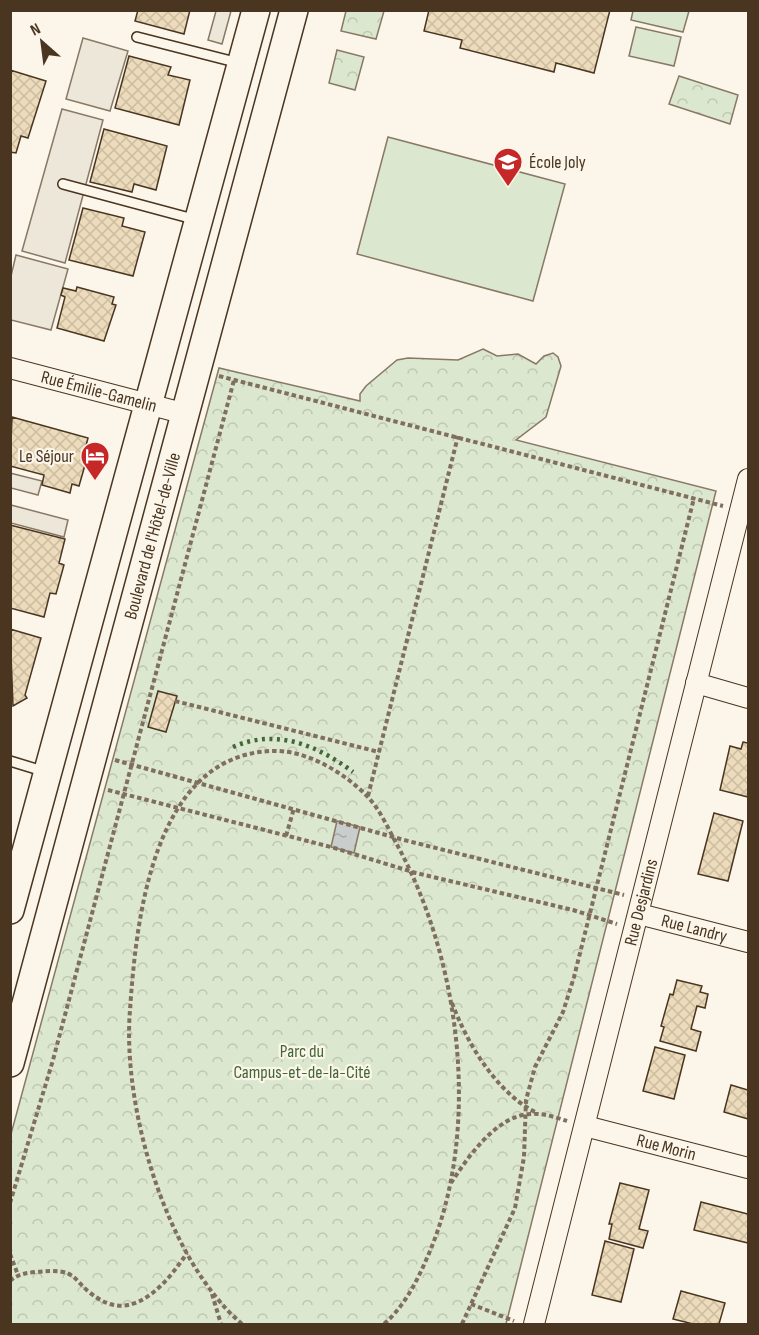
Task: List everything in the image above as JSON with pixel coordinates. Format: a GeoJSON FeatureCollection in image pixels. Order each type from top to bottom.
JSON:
{"type":"FeatureCollection","features":[{"type":"Feature","properties":{"kind":"main road"},"geometry":{"type":"LineString","coordinates":[[10,910],[256,10]]}},
{"type":"Feature","properties":{"kind":"main road","name":"Boulevard de l'Hôtel-de-Ville"},"geometry":{"type":"LineString","coordinates":[[10,1063],[294,10]]}},
{"type":"Feature","properties":{"kind":"street","name":"Rue Émilie-Gamelin"},"geometry":{"type":"LineString","coordinates":[[10,368],[186,414]]}},
{"type":"Feature","properties":{"kind":"street","name":"Rue Desjardins"},"geometry":{"type":"LineString","coordinates":[[534,1324],[748,479]]}},
{"type":"Feature","properties":{"kind":"street"},"geometry":{"type":"LineString","coordinates":[[696,683],[748,698]]}},
{"type":"Feature","properties":{"kind":"street","name":"Rue Landry"},"geometry":{"type":"LineString","coordinates":[[639,914],[748,942]]}},
{"type":"Feature","properties":{"kind":"street","name":"Rue Morin"},"geometry":{"type":"LineString","coordinates":[[585,1126],[748,1168]]}},
{"type":"Feature","properties":{"kind":"lane"},"geometry":{"type":"LineString","coordinates":[[137,37],[241,64]]}},
{"type":"Feature","properties":{"kind":"lane"},"geometry":{"type":"LineString","coordinates":[[63,184],[199,220]]}},
{"type":"Feature","properties":{"kind":"lane"},"geometry":{"type":"LineString","coordinates":[[10,761],[49,773]]}},
{"type":"Feature","properties":{"kind":"path"},"geometry":{"type":"LineString","coordinates":[[198,370],[740,511]]}},
{"type":"Feature","properties":{"kind":"path"},"geometry":{"type":"LineString","coordinates":[[10,1203],[53,1060],[234,380]]}},
{"type":"Feature","properties":{"kind":"path"},"geometry":{"type":"LineString","coordinates":[[368,796],[458,436]]}},
{"type":"Feature","properties":{"kind":"path"},"geometry":{"type":"LineString","coordinates":[[462,1324],[515,1208],[524,1156],[525,1106],[535,1067],[563,1012],[590,916],[694,498]]}},
{"type":"Feature","properties":{"kind":"path"},"geometry":{"type":"LineString","coordinates":[[175,701],[379,752]]}},
{"type":"Feature","properties":{"kind":"path"},"geometry":{"type":"LineString","coordinates":[[242,1324],[208,1285],[187,1253],[165,1207],[146,1149],[135,1092],[129,1023],[140,909],[156,857],[179,808],[200,783],[237,758],[258,751],[280,750],[319,762],[368,796],[393,836],[430,915],[449,995],[457,1079],[454,1167],[432,1244],[421,1272],[405,1300],[384,1324]]}},
{"type":"Feature","properties":{"kind":"path"},"geometry":{"type":"LineString","coordinates":[[107,758],[597,889],[639,914]]}},
{"type":"Feature","properties":{"kind":"path"},"geometry":{"type":"LineString","coordinates":[[84,785],[590,916],[639,914]]}},
{"type":"Feature","properties":{"kind":"path"},"geometry":{"type":"LineString","coordinates":[[286,836],[294,808]]}},
{"type":"Feature","properties":{"kind":"path"},"geometry":{"type":"LineString","coordinates":[[449,995],[478,1053],[500,1083],[525,1106],[538,1114],[585,1126]]}},
{"type":"Feature","properties":{"kind":"path"},"geometry":{"type":"LineString","coordinates":[[450,1186],[485,1139],[512,1119],[538,1114]]}},
{"type":"Feature","properties":{"kind":"path"},"geometry":{"type":"LineString","coordinates":[[10,1281],[18,1275],[61,1271],[74,1275],[102,1301],[114,1304],[129,1303],[154,1294],[187,1253]]}},
{"type":"Feature","properties":{"kind":"path"},"geometry":{"type":"LineString","coordinates":[[10,1254],[18,1275]]}},
{"type":"Feature","properties":{"kind":"path"},"geometry":{"type":"LineString","coordinates":[[208,1285],[218,1307],[221,1324]]}},
{"type":"Feature","properties":{"kind":"path"},"geometry":{"type":"LineString","coordinates":[[471,1304],[522,1324]]}},
{"type":"Feature","properties":{"kind":"green space"},"geometry":{"type":"Polygon","coordinates":[[[633,10],[689,11],[683,32],[631,20],[633,10]]]}},
{"type":"Feature","properties":{"kind":"green space"},"geometry":{"type":"Polygon","coordinates":[[[346,11],[384,11],[376,39],[341,31],[346,11]]]}},
{"type":"Feature","properties":{"kind":"green space"},"geometry":{"type":"Polygon","coordinates":[[[636,27],[681,37],[674,66],[629,56],[636,27]]]}},
{"type":"Feature","properties":{"kind":"green space"},"geometry":{"type":"Polygon","coordinates":[[[337,50],[364,57],[355,90],[329,83],[337,50]]]}},
{"type":"Feature","properties":{"kind":"green space"},"geometry":{"type":"Polygon","coordinates":[[[679,76],[738,95],[730,124],[669,104],[679,76]]]}},
{"type":"Feature","properties":{"kind":"green space"},"geometry":{"type":"Polygon","coordinates":[[[388,137],[565,184],[533,301],[357,254],[388,137]]]}},
{"type":"Feature","properties":{"kind":"green space","name":"Parc du Campus-et-de-la-Cité"},"geometry":{"type":"Polygon","coordinates":[[[483,349],[497,356],[518,354],[536,364],[544,356],[553,353],[558,357],[561,366],[546,417],[516,440],[716,491],[506,1324],[11,1324],[11,1134],[219,368],[360,401],[360,394],[366,386],[397,360],[408,358],[458,360],[483,349]]]}},
{"type":"Feature","properties":{"kind":"shaded area"},"geometry":{"type":"Polygon","coordinates":[[[216,11],[231,11],[222,44],[208,40],[216,11]]]}},
{"type":"Feature","properties":{"kind":"shaded area"},"geometry":{"type":"Polygon","coordinates":[[[83,38],[128,51],[110,111],[66,99],[83,38]]]}},
{"type":"Feature","properties":{"kind":"shaded area"},"geometry":{"type":"Polygon","coordinates":[[[62,109],[103,120],[65,263],[22,251],[62,109]]]}},
{"type":"Feature","properties":{"kind":"shaded area"},"geometry":{"type":"Polygon","coordinates":[[[16,255],[68,269],[51,330],[11,320],[11,276],[16,255]]]}},
{"type":"Feature","properties":{"kind":"shaded area"},"geometry":{"type":"Polygon","coordinates":[[[10,473],[42,481],[38,495],[11,488],[10,473]]]}},
{"type":"Feature","properties":{"kind":"shaded area"},"geometry":{"type":"Polygon","coordinates":[[[11,505],[68,520],[64,537],[11,523],[11,505]]]}},
{"type":"Feature","properties":{"kind":"water"},"geometry":{"type":"Polygon","coordinates":[[[337,821],[360,827],[354,853],[331,847],[337,821]]]}},
{"type":"Feature","properties":{"kind":"building"},"geometry":{"type":"Polygon","coordinates":[[[138,10],[190,10],[184,34],[135,21],[138,10]]]}},
{"type":"Feature","properties":{"kind":"building"},"geometry":{"type":"Polygon","coordinates":[[[429,10],[610,10],[594,73],[556,63],[554,72],[460,48],[462,40],[424,31],[429,10]]]}},
{"type":"Feature","properties":{"kind":"building"},"geometry":{"type":"Polygon","coordinates":[[[129,56],[171,67],[168,75],[190,80],[179,125],[115,108],[129,56]]]}},
{"type":"Feature","properties":{"kind":"building"},"geometry":{"type":"Polygon","coordinates":[[[10,70],[46,81],[28,138],[21,136],[16,153],[10,152],[10,70]]]}},
{"type":"Feature","properties":{"kind":"building"},"geometry":{"type":"Polygon","coordinates":[[[104,129],[167,146],[156,190],[134,184],[132,192],[90,182],[104,129]]]}},
{"type":"Feature","properties":{"kind":"building"},"geometry":{"type":"Polygon","coordinates":[[[83,208],[124,218],[122,226],[145,232],[133,276],[69,260],[83,208]]]}},
{"type":"Feature","properties":{"kind":"building"},"geometry":{"type":"Polygon","coordinates":[[[77,287],[114,297],[112,304],[116,305],[104,341],[57,328],[65,297],[61,295],[63,288],[76,291],[77,287]]]}},
{"type":"Feature","properties":{"kind":"building"},"geometry":{"type":"Polygon","coordinates":[[[12,417],[88,438],[85,450],[89,451],[79,486],[72,484],[70,493],[42,485],[44,475],[10,466],[12,417]]]}},
{"type":"Feature","properties":{"kind":"building"},"geometry":{"type":"Polygon","coordinates":[[[10,525],[65,539],[59,563],[64,565],[56,594],[50,593],[44,617],[10,608],[10,525]]]}},
{"type":"Feature","properties":{"kind":"building"},"geometry":{"type":"Polygon","coordinates":[[[10,629],[41,638],[25,695],[27,698],[13,706],[10,629]]]}},
{"type":"Feature","properties":{"kind":"building"},"geometry":{"type":"Polygon","coordinates":[[[158,691],[177,696],[166,732],[148,727],[158,691]]]}},
{"type":"Feature","properties":{"kind":"building"},"geometry":{"type":"Polygon","coordinates":[[[743,742],[748,743],[748,797],[720,790],[730,746],[741,749],[743,742]]]}},
{"type":"Feature","properties":{"kind":"building"},"geometry":{"type":"Polygon","coordinates":[[[714,813],[743,821],[728,881],[698,874],[714,813]]]}},
{"type":"Feature","properties":{"kind":"building"},"geometry":{"type":"Polygon","coordinates":[[[677,980],[702,986],[700,992],[708,994],[705,1008],[697,1006],[691,1029],[701,1032],[696,1051],[660,1041],[664,1027],[661,1026],[670,994],[673,995],[677,980]]]}},
{"type":"Feature","properties":{"kind":"building"},"geometry":{"type":"Polygon","coordinates":[[[655,1047],[685,1055],[674,1099],[643,1091],[655,1047]]]}},
{"type":"Feature","properties":{"kind":"building"},"geometry":{"type":"Polygon","coordinates":[[[731,1085],[748,1090],[748,1119],[724,1112],[731,1085]]]}},
{"type":"Feature","properties":{"kind":"building"},"geometry":{"type":"Polygon","coordinates":[[[620,1183],[649,1190],[639,1229],[648,1231],[643,1248],[609,1239],[612,1224],[609,1224],[620,1183]]]}},
{"type":"Feature","properties":{"kind":"building"},"geometry":{"type":"Polygon","coordinates":[[[701,1202],[748,1214],[748,1243],[694,1230],[701,1202]]]}},
{"type":"Feature","properties":{"kind":"building"},"geometry":{"type":"Polygon","coordinates":[[[605,1241],[634,1249],[621,1302],[592,1295],[605,1241]]]}},
{"type":"Feature","properties":{"kind":"building"},"geometry":{"type":"Polygon","coordinates":[[[681,1291],[725,1303],[719,1324],[693,1324],[673,1319],[681,1291]]]}},
{"type":"Feature","properties":{"kind":"hedge"},"geometry":{"type":"LineString","coordinates":[[233,747],[265,739],[296,742],[325,754],[353,772]]}},
{"type":"Feature","properties":{"kind":"place","name":"École Joly"},"geometry":{"type":"Point","coordinates":[508,188]}},
{"type":"Feature","properties":{"kind":"place","name":"Le Séjour"},"geometry":{"type":"Point","coordinates":[95,482]}}]}
